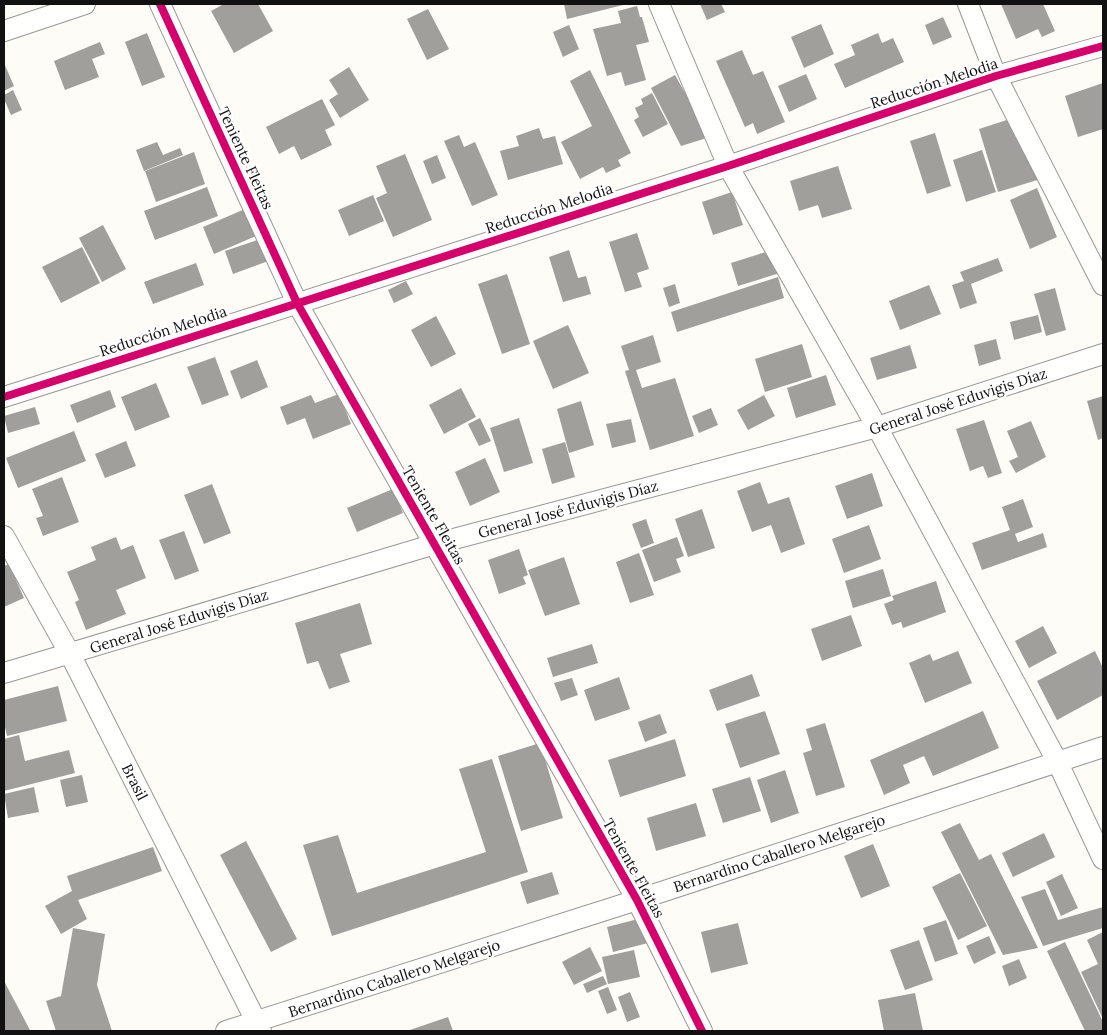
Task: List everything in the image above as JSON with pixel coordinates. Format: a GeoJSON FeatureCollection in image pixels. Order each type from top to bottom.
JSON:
{"type":"FeatureCollection","features":[{"type":"Feature","properties":{"kind":"street"},"geometry":{"type":"LineString","coordinates":[[4,32],[86,4]]}},
{"type":"Feature","properties":{"kind":"street","name":"Teniente Fleitas"},"geometry":{"type":"LineString","coordinates":[[160,4],[297,302],[637,900],[702,1031]]}},
{"type":"Feature","properties":{"kind":"street"},"geometry":{"type":"LineString","coordinates":[[659,4],[728,166],[877,427],[1057,761],[1103,859]]}},
{"type":"Feature","properties":{"kind":"street"},"geometry":{"type":"LineString","coordinates":[[968,4],[996,76],[1103,285]]}},
{"type":"Feature","properties":{"kind":"street","name":"Reducción Melodia"},"geometry":{"type":"LineString","coordinates":[[4,397],[728,166],[996,76],[1103,46]]}},
{"type":"Feature","properties":{"kind":"street","name":"General José Eduvigis Díaz"},"geometry":{"type":"LineString","coordinates":[[4,673],[435,544],[877,427],[1103,354]]}},
{"type":"Feature","properties":{"kind":"street","name":"Brasil"},"geometry":{"type":"LineString","coordinates":[[4,536],[70,654],[259,1027]]}},
{"type":"Feature","properties":{"kind":"street","name":"Bernardino Caballero Melgarejo"},"geometry":{"type":"LineString","coordinates":[[226,1031],[259,1027],[637,900],[1103,747]]}},
{"type":"Feature","properties":{"kind":"building"},"geometry":{"type":"Polygon","coordinates":[[[224,4],[258,4],[273,31],[234,53],[211,11],[224,4]]]}},
{"type":"Feature","properties":{"kind":"building"},"geometry":{"type":"Polygon","coordinates":[[[564,4],[627,4],[567,19],[564,4]]]}},
{"type":"Feature","properties":{"kind":"building"},"geometry":{"type":"Polygon","coordinates":[[[700,4],[721,4],[725,12],[707,20],[700,4]]]}},
{"type":"Feature","properties":{"kind":"building"},"geometry":{"type":"Polygon","coordinates":[[[1001,4],[1043,4],[1055,31],[1042,37],[1038,29],[1016,39],[1001,4]]]}},
{"type":"Feature","properties":{"kind":"building"},"geometry":{"type":"Polygon","coordinates":[[[637,6],[649,42],[636,45],[646,80],[625,86],[621,72],[607,76],[593,29],[621,23],[618,11],[637,6]]]}},
{"type":"Feature","properties":{"kind":"building"},"geometry":{"type":"Polygon","coordinates":[[[428,9],[449,49],[427,60],[407,19],[428,9]]]}},
{"type":"Feature","properties":{"kind":"building"},"geometry":{"type":"Polygon","coordinates":[[[943,17],[952,37],[933,45],[925,25],[943,17]]]}},
{"type":"Feature","properties":{"kind":"building"},"geometry":{"type":"Polygon","coordinates":[[[821,24],[834,54],[804,68],[791,37],[821,24]]]}},
{"type":"Feature","properties":{"kind":"building"},"geometry":{"type":"Polygon","coordinates":[[[569,25],[579,49],[563,57],[553,32],[569,25]]]}},
{"type":"Feature","properties":{"kind":"building"},"geometry":{"type":"Polygon","coordinates":[[[147,33],[165,77],[142,86],[125,42],[147,33]]]}},
{"type":"Feature","properties":{"kind":"building"},"geometry":{"type":"Polygon","coordinates":[[[878,33],[882,43],[893,38],[904,62],[845,88],[834,64],[855,55],[851,45],[878,33]]]}},
{"type":"Feature","properties":{"kind":"building"},"geometry":{"type":"Polygon","coordinates":[[[100,42],[105,54],[92,59],[99,77],[65,90],[54,61],[100,42]]]}},
{"type":"Feature","properties":{"kind":"building"},"geometry":{"type":"Polygon","coordinates":[[[742,50],[753,75],[763,71],[785,122],[757,134],[753,123],[745,127],[716,61],[742,50]]]}},
{"type":"Feature","properties":{"kind":"building"},"geometry":{"type":"Polygon","coordinates":[[[4,63],[14,86],[4,91],[4,63]]]}},
{"type":"Feature","properties":{"kind":"building"},"geometry":{"type":"Polygon","coordinates":[[[349,67],[369,100],[340,118],[329,100],[338,94],[329,80],[349,67]]]}},
{"type":"Feature","properties":{"kind":"building"},"geometry":{"type":"Polygon","coordinates":[[[590,70],[631,153],[618,160],[621,166],[606,173],[603,167],[580,179],[561,142],[592,126],[570,81],[590,70]]]}},
{"type":"Feature","properties":{"kind":"building"},"geometry":{"type":"Polygon","coordinates":[[[806,74],[817,99],[789,112],[778,86],[806,74]]]}},
{"type":"Feature","properties":{"kind":"building"},"geometry":{"type":"Polygon","coordinates":[[[675,75],[710,137],[681,146],[651,88],[675,75]]]}},
{"type":"Feature","properties":{"kind":"building"},"geometry":{"type":"Polygon","coordinates":[[[1103,83],[1103,129],[1078,137],[1065,96],[1103,83]]]}},
{"type":"Feature","properties":{"kind":"building"},"geometry":{"type":"Polygon","coordinates":[[[13,90],[22,110],[11,115],[4,95],[13,90]]]}},
{"type":"Feature","properties":{"kind":"building"},"geometry":{"type":"Polygon","coordinates":[[[652,93],[668,124],[643,137],[634,120],[639,117],[635,108],[643,104],[641,99],[652,93]]]}},
{"type":"Feature","properties":{"kind":"building"},"geometry":{"type":"Polygon","coordinates":[[[322,99],[335,125],[325,130],[332,145],[301,160],[294,146],[279,154],[266,127],[322,99]]]}},
{"type":"Feature","properties":{"kind":"building"},"geometry":{"type":"Polygon","coordinates":[[[1013,118],[1044,178],[998,192],[979,129],[1013,118]]]}},
{"type":"Feature","properties":{"kind":"building"},"geometry":{"type":"Polygon","coordinates":[[[539,128],[543,139],[555,136],[563,164],[508,180],[500,151],[519,146],[516,136],[539,128]]]}},
{"type":"Feature","properties":{"kind":"building"},"geometry":{"type":"Polygon","coordinates":[[[935,133],[951,186],[927,194],[910,141],[935,133]]]}},
{"type":"Feature","properties":{"kind":"building"},"geometry":{"type":"Polygon","coordinates":[[[459,135],[464,147],[475,142],[498,195],[472,206],[444,141],[459,135]]]}},
{"type":"Feature","properties":{"kind":"building"},"geometry":{"type":"Polygon","coordinates":[[[157,142],[163,155],[180,148],[183,155],[144,171],[136,150],[157,142]]]}},
{"type":"Feature","properties":{"kind":"building"},"geometry":{"type":"Polygon","coordinates":[[[982,150],[996,192],[966,202],[953,160],[982,150]]]}},
{"type":"Feature","properties":{"kind":"building"},"geometry":{"type":"Polygon","coordinates":[[[194,152],[205,184],[156,202],[145,171],[194,152]]]}},
{"type":"Feature","properties":{"kind":"building"},"geometry":{"type":"Polygon","coordinates":[[[405,154],[432,220],[393,237],[376,198],[387,193],[376,166],[405,154]]]}},
{"type":"Feature","properties":{"kind":"building"},"geometry":{"type":"Polygon","coordinates":[[[437,155],[446,178],[432,184],[423,161],[437,155]]]}},
{"type":"Feature","properties":{"kind":"building"},"geometry":{"type":"Polygon","coordinates":[[[838,166],[852,209],[822,218],[818,205],[799,211],[790,181],[838,166]]]}},
{"type":"Feature","properties":{"kind":"building"},"geometry":{"type":"Polygon","coordinates":[[[207,187],[218,216],[155,240],[144,211],[207,187]]]}},
{"type":"Feature","properties":{"kind":"building"},"geometry":{"type":"Polygon","coordinates":[[[1037,188],[1057,237],[1030,249],[1010,200],[1037,188]]]}},
{"type":"Feature","properties":{"kind":"building"},"geometry":{"type":"Polygon","coordinates":[[[732,192],[743,225],[713,235],[702,202],[732,192]]]}},
{"type":"Feature","properties":{"kind":"building"},"geometry":{"type":"Polygon","coordinates":[[[373,195],[384,221],[349,236],[338,210],[373,195]]]}},
{"type":"Feature","properties":{"kind":"building"},"geometry":{"type":"Polygon","coordinates":[[[252,206],[263,233],[214,254],[203,227],[252,206]]]}},
{"type":"Feature","properties":{"kind":"building"},"geometry":{"type":"Polygon","coordinates":[[[103,225],[126,269],[102,282],[79,238],[103,225]]]}},
{"type":"Feature","properties":{"kind":"building"},"geometry":{"type":"Polygon","coordinates":[[[637,233],[649,269],[637,273],[642,287],[625,292],[609,242],[637,233]]]}},
{"type":"Feature","properties":{"kind":"building"},"geometry":{"type":"Polygon","coordinates":[[[266,237],[274,259],[233,274],[225,251],[266,237]]]}},
{"type":"Feature","properties":{"kind":"building"},"geometry":{"type":"Polygon","coordinates":[[[82,247],[100,283],[61,303],[42,267],[82,247]]]}},
{"type":"Feature","properties":{"kind":"building"},"geometry":{"type":"Polygon","coordinates":[[[569,250],[578,278],[586,276],[591,294],[563,302],[549,257],[569,250]]]}},
{"type":"Feature","properties":{"kind":"building"},"geometry":{"type":"Polygon","coordinates":[[[772,250],[780,273],[738,286],[731,263],[772,250]]]}},
{"type":"Feature","properties":{"kind":"building"},"geometry":{"type":"Polygon","coordinates":[[[998,258],[1003,271],[971,284],[977,303],[960,309],[952,285],[964,281],[960,272],[998,258]]]}},
{"type":"Feature","properties":{"kind":"building"},"geometry":{"type":"Polygon","coordinates":[[[196,263],[204,285],[153,304],[144,282],[196,263]]]}},
{"type":"Feature","properties":{"kind":"building"},"geometry":{"type":"Polygon","coordinates":[[[507,274],[530,344],[502,354],[478,284],[507,274]]]}},
{"type":"Feature","properties":{"kind":"building"},"geometry":{"type":"Polygon","coordinates":[[[778,277],[784,298],[677,332],[671,312],[778,277]]]}},
{"type":"Feature","properties":{"kind":"building"},"geometry":{"type":"Polygon","coordinates":[[[406,281],[413,294],[394,303],[388,290],[406,281]]]}},
{"type":"Feature","properties":{"kind":"building"},"geometry":{"type":"Polygon","coordinates":[[[675,284],[680,303],[669,307],[663,288],[675,284]]]}},
{"type":"Feature","properties":{"kind":"building"},"geometry":{"type":"Polygon","coordinates":[[[929,285],[941,314],[900,330],[889,301],[929,285]]]}},
{"type":"Feature","properties":{"kind":"building"},"geometry":{"type":"Polygon","coordinates":[[[1055,288],[1066,330],[1046,336],[1034,294],[1055,288]]]}},
{"type":"Feature","properties":{"kind":"building"},"geometry":{"type":"Polygon","coordinates":[[[1038,315],[1042,332],[1014,340],[1010,322],[1038,315]]]}},
{"type":"Feature","properties":{"kind":"building"},"geometry":{"type":"Polygon","coordinates":[[[436,316],[456,354],[431,367],[411,330],[436,316]]]}},
{"type":"Feature","properties":{"kind":"building"},"geometry":{"type":"Polygon","coordinates":[[[568,325],[589,373],[553,389],[533,341],[568,325]]]}},
{"type":"Feature","properties":{"kind":"building"},"geometry":{"type":"Polygon","coordinates":[[[653,335],[661,362],[636,370],[642,388],[675,378],[694,436],[650,450],[625,371],[629,370],[621,346],[653,335]]]}},
{"type":"Feature","properties":{"kind":"building"},"geometry":{"type":"Polygon","coordinates":[[[996,339],[1001,359],[979,366],[974,345],[996,339]]]}},
{"type":"Feature","properties":{"kind":"building"},"geometry":{"type":"Polygon","coordinates":[[[802,344],[812,377],[765,392],[755,359],[802,344]]]}},
{"type":"Feature","properties":{"kind":"building"},"geometry":{"type":"Polygon","coordinates":[[[910,345],[917,368],[877,380],[870,358],[910,345]]]}},
{"type":"Feature","properties":{"kind":"building"},"geometry":{"type":"Polygon","coordinates":[[[215,357],[229,395],[202,405],[187,367],[215,357]]]}},
{"type":"Feature","properties":{"kind":"building"},"geometry":{"type":"Polygon","coordinates":[[[257,360],[268,387],[241,399],[230,371],[257,360]]]}},
{"type":"Feature","properties":{"kind":"building"},"geometry":{"type":"Polygon","coordinates":[[[826,375],[836,405],[796,418],[787,388],[826,375]]]}},
{"type":"Feature","properties":{"kind":"building"},"geometry":{"type":"Polygon","coordinates":[[[156,383],[170,417],[135,431],[121,397],[156,383]]]}},
{"type":"Feature","properties":{"kind":"building"},"geometry":{"type":"Polygon","coordinates":[[[461,388],[476,417],[444,434],[429,405],[461,388]]]}},
{"type":"Feature","properties":{"kind":"building"},"geometry":{"type":"Polygon","coordinates":[[[110,390],[116,407],[77,423],[70,405],[110,390]]]}},
{"type":"Feature","properties":{"kind":"building"},"geometry":{"type":"Polygon","coordinates":[[[339,394],[351,424],[313,439],[305,418],[287,425],[280,407],[311,395],[315,403],[339,394]]]}},
{"type":"Feature","properties":{"kind":"building"},"geometry":{"type":"Polygon","coordinates":[[[764,395],[775,416],[748,430],[737,410],[764,395]]]}},
{"type":"Feature","properties":{"kind":"building"},"geometry":{"type":"Polygon","coordinates":[[[1103,396],[1103,438],[1098,440],[1087,401],[1103,396]]]}},
{"type":"Feature","properties":{"kind":"building"},"geometry":{"type":"Polygon","coordinates":[[[581,401],[594,445],[569,453],[557,409],[581,401]]]}},
{"type":"Feature","properties":{"kind":"building"},"geometry":{"type":"Polygon","coordinates":[[[35,407],[40,424],[8,433],[4,416],[35,407]]]}},
{"type":"Feature","properties":{"kind":"building"},"geometry":{"type":"Polygon","coordinates":[[[711,408],[718,425],[699,433],[692,416],[711,408]]]}},
{"type":"Feature","properties":{"kind":"building"},"geometry":{"type":"Polygon","coordinates":[[[480,418],[491,441],[479,446],[468,424],[480,418]]]}},
{"type":"Feature","properties":{"kind":"building"},"geometry":{"type":"Polygon","coordinates":[[[519,418],[533,463],[504,472],[490,428],[519,418]]]}},
{"type":"Feature","properties":{"kind":"building"},"geometry":{"type":"Polygon","coordinates":[[[631,419],[636,442],[612,448],[606,424],[631,419]]]}},
{"type":"Feature","properties":{"kind":"building"},"geometry":{"type":"Polygon","coordinates":[[[984,420],[1002,473],[988,478],[983,466],[970,471],[956,429],[984,420]]]}},
{"type":"Feature","properties":{"kind":"building"},"geometry":{"type":"Polygon","coordinates":[[[1031,421],[1046,457],[1016,473],[1009,461],[1018,457],[1007,431],[1031,421]]]}},
{"type":"Feature","properties":{"kind":"building"},"geometry":{"type":"Polygon","coordinates":[[[74,431],[86,461],[18,488],[6,458],[74,431]]]}},
{"type":"Feature","properties":{"kind":"building"},"geometry":{"type":"Polygon","coordinates":[[[126,441],[136,466],[105,478],[95,454],[126,441]]]}},
{"type":"Feature","properties":{"kind":"building"},"geometry":{"type":"Polygon","coordinates":[[[565,442],[575,477],[552,484],[542,449],[565,442]]]}},
{"type":"Feature","properties":{"kind":"building"},"geometry":{"type":"Polygon","coordinates":[[[485,458],[500,492],[470,506],[455,472],[485,458]]]}},
{"type":"Feature","properties":{"kind":"building"},"geometry":{"type":"Polygon","coordinates":[[[872,473],[883,506],[847,519],[835,486],[872,473]]]}},
{"type":"Feature","properties":{"kind":"building"},"geometry":{"type":"Polygon","coordinates":[[[62,477],[79,522],[43,536],[36,518],[43,516],[32,489],[62,477]]]}},
{"type":"Feature","properties":{"kind":"building"},"geometry":{"type":"Polygon","coordinates":[[[760,482],[768,504],[789,497],[805,544],[781,553],[771,525],[752,532],[737,491],[760,482]]]}},
{"type":"Feature","properties":{"kind":"building"},"geometry":{"type":"Polygon","coordinates":[[[212,484],[231,533],[204,544],[184,495],[212,484]]]}},
{"type":"Feature","properties":{"kind":"building"},"geometry":{"type":"Polygon","coordinates":[[[393,489],[403,513],[357,532],[347,508],[393,489]]]}},
{"type":"Feature","properties":{"kind":"building"},"geometry":{"type":"Polygon","coordinates":[[[1023,499],[1033,527],[1015,534],[1018,542],[1043,533],[1047,547],[982,570],[972,543],[1010,530],[1002,507],[1023,499]]]}},
{"type":"Feature","properties":{"kind":"building"},"geometry":{"type":"Polygon","coordinates":[[[702,509],[715,548],[688,557],[675,519],[702,509]]]}},
{"type":"Feature","properties":{"kind":"building"},"geometry":{"type":"Polygon","coordinates":[[[646,519],[654,543],[641,548],[632,524],[646,519]]]}},
{"type":"Feature","properties":{"kind":"building"},"geometry":{"type":"Polygon","coordinates":[[[869,525],[881,559],[844,573],[832,539],[869,525]]]}},
{"type":"Feature","properties":{"kind":"building"},"geometry":{"type":"Polygon","coordinates":[[[184,531],[199,571],[175,580],[159,540],[184,531]]]}},
{"type":"Feature","properties":{"kind":"building"},"geometry":{"type":"Polygon","coordinates":[[[116,537],[121,550],[133,545],[146,578],[116,590],[126,614],[86,630],[75,602],[79,600],[67,572],[96,560],[91,547],[116,537]]]}},
{"type":"Feature","properties":{"kind":"building"},"geometry":{"type":"Polygon","coordinates":[[[677,537],[684,556],[676,559],[681,572],[654,582],[642,550],[677,537]]]}},
{"type":"Feature","properties":{"kind":"building"},"geometry":{"type":"Polygon","coordinates":[[[519,549],[528,575],[523,577],[526,584],[499,594],[488,560],[519,549]]]}},
{"type":"Feature","properties":{"kind":"building"},"geometry":{"type":"Polygon","coordinates":[[[639,553],[654,595],[630,603],[616,562],[639,553]]]}},
{"type":"Feature","properties":{"kind":"building"},"geometry":{"type":"Polygon","coordinates":[[[564,557],[580,604],[545,616],[528,570],[564,557]]]}},
{"type":"Feature","properties":{"kind":"building"},"geometry":{"type":"Polygon","coordinates":[[[9,564],[24,598],[4,607],[4,566],[9,564]]]}},
{"type":"Feature","properties":{"kind":"building"},"geometry":{"type":"Polygon","coordinates":[[[883,569],[891,596],[853,608],[845,581],[883,569]]]}},
{"type":"Feature","properties":{"kind":"building"},"geometry":{"type":"Polygon","coordinates":[[[936,581],[946,612],[903,628],[901,622],[892,625],[884,604],[894,600],[892,596],[936,581]]]}},
{"type":"Feature","properties":{"kind":"building"},"geometry":{"type":"Polygon","coordinates":[[[360,603],[372,644],[340,654],[350,682],[329,689],[318,661],[307,664],[295,623],[360,603]]]}},
{"type":"Feature","properties":{"kind":"building"},"geometry":{"type":"Polygon","coordinates":[[[851,615],[862,646],[822,661],[811,629],[851,615]]]}},
{"type":"Feature","properties":{"kind":"building"},"geometry":{"type":"Polygon","coordinates":[[[1043,626],[1057,653],[1029,668],[1015,641],[1043,626]]]}},
{"type":"Feature","properties":{"kind":"building"},"geometry":{"type":"Polygon","coordinates":[[[592,644],[598,663],[553,677],[547,658],[592,644]]]}},
{"type":"Feature","properties":{"kind":"building"},"geometry":{"type":"Polygon","coordinates":[[[958,651],[972,683],[925,703],[909,663],[930,654],[933,661],[958,651]]]}},
{"type":"Feature","properties":{"kind":"building"},"geometry":{"type":"Polygon","coordinates":[[[1095,651],[1103,668],[1103,695],[1057,720],[1037,681],[1095,651]]]}},
{"type":"Feature","properties":{"kind":"building"},"geometry":{"type":"Polygon","coordinates":[[[752,674],[760,696],[717,711],[709,690],[752,674]]]}},
{"type":"Feature","properties":{"kind":"building"},"geometry":{"type":"Polygon","coordinates":[[[619,677],[630,709],[595,721],[584,690],[619,677]]]}},
{"type":"Feature","properties":{"kind":"building"},"geometry":{"type":"Polygon","coordinates":[[[572,678],[578,695],[561,701],[554,683],[572,678]]]}},
{"type":"Feature","properties":{"kind":"building"},"geometry":{"type":"Polygon","coordinates":[[[58,686],[67,721],[7,736],[4,723],[4,700],[58,686]]]}},
{"type":"Feature","properties":{"kind":"building"},"geometry":{"type":"Polygon","coordinates":[[[765,711],[780,754],[740,768],[725,724],[765,711]]]}},
{"type":"Feature","properties":{"kind":"building"},"geometry":{"type":"Polygon","coordinates":[[[983,711],[999,748],[933,776],[924,756],[903,765],[910,783],[884,795],[870,760],[983,711]]]}},
{"type":"Feature","properties":{"kind":"building"},"geometry":{"type":"Polygon","coordinates":[[[660,714],[667,733],[645,742],[638,722],[660,714]]]}},
{"type":"Feature","properties":{"kind":"building"},"geometry":{"type":"Polygon","coordinates":[[[825,723],[845,787],[816,796],[803,753],[812,750],[806,729],[825,723]]]}},
{"type":"Feature","properties":{"kind":"building"},"geometry":{"type":"Polygon","coordinates":[[[19,735],[25,761],[69,750],[75,773],[4,791],[4,739],[19,735]]]}},
{"type":"Feature","properties":{"kind":"building"},"geometry":{"type":"Polygon","coordinates":[[[675,739],[686,776],[620,797],[608,760],[675,739]]]}},
{"type":"Feature","properties":{"kind":"building"},"geometry":{"type":"Polygon","coordinates":[[[540,743],[563,818],[521,831],[498,756],[540,743]]]}},
{"type":"Feature","properties":{"kind":"building"},"geometry":{"type":"Polygon","coordinates":[[[492,759],[528,872],[332,936],[303,845],[338,835],[357,893],[486,852],[459,769],[492,759]]]}},
{"type":"Feature","properties":{"kind":"building"},"geometry":{"type":"Polygon","coordinates":[[[785,770],[799,813],[771,823],[757,780],[785,770]]]}},
{"type":"Feature","properties":{"kind":"building"},"geometry":{"type":"Polygon","coordinates":[[[82,775],[88,802],[66,807],[60,780],[82,775]]]}},
{"type":"Feature","properties":{"kind":"building"},"geometry":{"type":"Polygon","coordinates":[[[750,777],[761,811],[723,823],[712,789],[750,777]]]}},
{"type":"Feature","properties":{"kind":"building"},"geometry":{"type":"Polygon","coordinates":[[[34,787],[39,812],[8,818],[4,794],[34,787]]]}},
{"type":"Feature","properties":{"kind":"building"},"geometry":{"type":"Polygon","coordinates":[[[696,803],[706,836],[656,851],[647,818],[696,803]]]}},
{"type":"Feature","properties":{"kind":"building"},"geometry":{"type":"Polygon","coordinates":[[[960,823],[979,860],[991,854],[1038,948],[1003,955],[941,832],[960,823]]]}},
{"type":"Feature","properties":{"kind":"building"},"geometry":{"type":"Polygon","coordinates":[[[1044,833],[1055,857],[1013,877],[1002,853],[1044,833]]]}},
{"type":"Feature","properties":{"kind":"building"},"geometry":{"type":"Polygon","coordinates":[[[246,841],[297,939],[271,952],[220,855],[246,841]]]}},
{"type":"Feature","properties":{"kind":"building"},"geometry":{"type":"Polygon","coordinates":[[[873,844],[890,886],[861,898],[844,856],[873,844]]]}},
{"type":"Feature","properties":{"kind":"building"},"geometry":{"type":"Polygon","coordinates":[[[153,847],[162,871],[78,900],[87,919],[61,934],[45,906],[72,891],[67,876],[153,847]]]}},
{"type":"Feature","properties":{"kind":"building"},"geometry":{"type":"Polygon","coordinates":[[[552,872],[559,894],[527,904],[520,882],[552,872]]]}},
{"type":"Feature","properties":{"kind":"building"},"geometry":{"type":"Polygon","coordinates":[[[960,873],[987,926],[958,940],[932,887],[960,873]]]}},
{"type":"Feature","properties":{"kind":"building"},"geometry":{"type":"Polygon","coordinates":[[[1062,874],[1078,908],[1061,916],[1046,882],[1062,874]]]}},
{"type":"Feature","properties":{"kind":"building"},"geometry":{"type":"Polygon","coordinates":[[[1045,889],[1058,920],[1103,907],[1103,928],[1043,946],[1021,897],[1045,889]]]}},
{"type":"Feature","properties":{"kind":"building"},"geometry":{"type":"Polygon","coordinates":[[[642,918],[648,943],[613,952],[607,927],[642,918]]]}},
{"type":"Feature","properties":{"kind":"building"},"geometry":{"type":"Polygon","coordinates":[[[946,920],[958,954],[935,962],[923,928],[946,920]]]}},
{"type":"Feature","properties":{"kind":"building"},"geometry":{"type":"Polygon","coordinates":[[[738,923],[748,964],[711,973],[701,932],[738,923]]]}},
{"type":"Feature","properties":{"kind":"building"},"geometry":{"type":"Polygon","coordinates":[[[73,928],[105,934],[97,985],[112,1031],[56,1031],[46,1001],[61,996],[73,928]]]}},
{"type":"Feature","properties":{"kind":"building"},"geometry":{"type":"Polygon","coordinates":[[[1103,932],[1103,1019],[1081,972],[1098,964],[1087,940],[1103,932]]]}},
{"type":"Feature","properties":{"kind":"building"},"geometry":{"type":"Polygon","coordinates":[[[989,936],[996,953],[974,964],[966,946],[989,936]]]}},
{"type":"Feature","properties":{"kind":"building"},"geometry":{"type":"Polygon","coordinates":[[[919,940],[933,980],[905,990],[890,950],[919,940]]]}},
{"type":"Feature","properties":{"kind":"building"},"geometry":{"type":"Polygon","coordinates":[[[1065,942],[1103,1022],[1103,1031],[1085,1031],[1047,951],[1065,942]]]}},
{"type":"Feature","properties":{"kind":"building"},"geometry":{"type":"Polygon","coordinates":[[[590,947],[602,971],[574,985],[562,962],[590,947]]]}},
{"type":"Feature","properties":{"kind":"building"},"geometry":{"type":"Polygon","coordinates":[[[634,950],[640,977],[608,984],[602,957],[634,950]]]}},
{"type":"Feature","properties":{"kind":"building"},"geometry":{"type":"Polygon","coordinates":[[[1019,959],[1027,978],[1009,986],[1002,966],[1019,959]]]}},
{"type":"Feature","properties":{"kind":"building"},"geometry":{"type":"Polygon","coordinates":[[[603,976],[607,984],[587,993],[583,984],[603,976]]]}},
{"type":"Feature","properties":{"kind":"building"},"geometry":{"type":"Polygon","coordinates":[[[4,981],[30,1030],[4,1031],[4,981]]]}},
{"type":"Feature","properties":{"kind":"building"},"geometry":{"type":"Polygon","coordinates":[[[608,987],[617,1010],[607,1014],[598,991],[608,987]]]}},
{"type":"Feature","properties":{"kind":"building"},"geometry":{"type":"Polygon","coordinates":[[[630,992],[640,1017],[627,1022],[618,997],[630,992]]]}},
{"type":"Feature","properties":{"kind":"building"},"geometry":{"type":"Polygon","coordinates":[[[915,993],[923,1031],[884,1031],[878,1000],[915,993]]]}},
{"type":"Feature","properties":{"kind":"building"},"geometry":{"type":"Polygon","coordinates":[[[448,1017],[453,1031],[407,1031],[448,1017]]]}},
{"type":"Feature","properties":{"kind":"cycle path"},"geometry":{"type":"LineString","coordinates":[[160,4],[297,303],[637,900],[702,1031]]}},
{"type":"Feature","properties":{"kind":"cycle path"},"geometry":{"type":"LineString","coordinates":[[4,397],[728,166],[996,76],[1103,46]]}}]}
